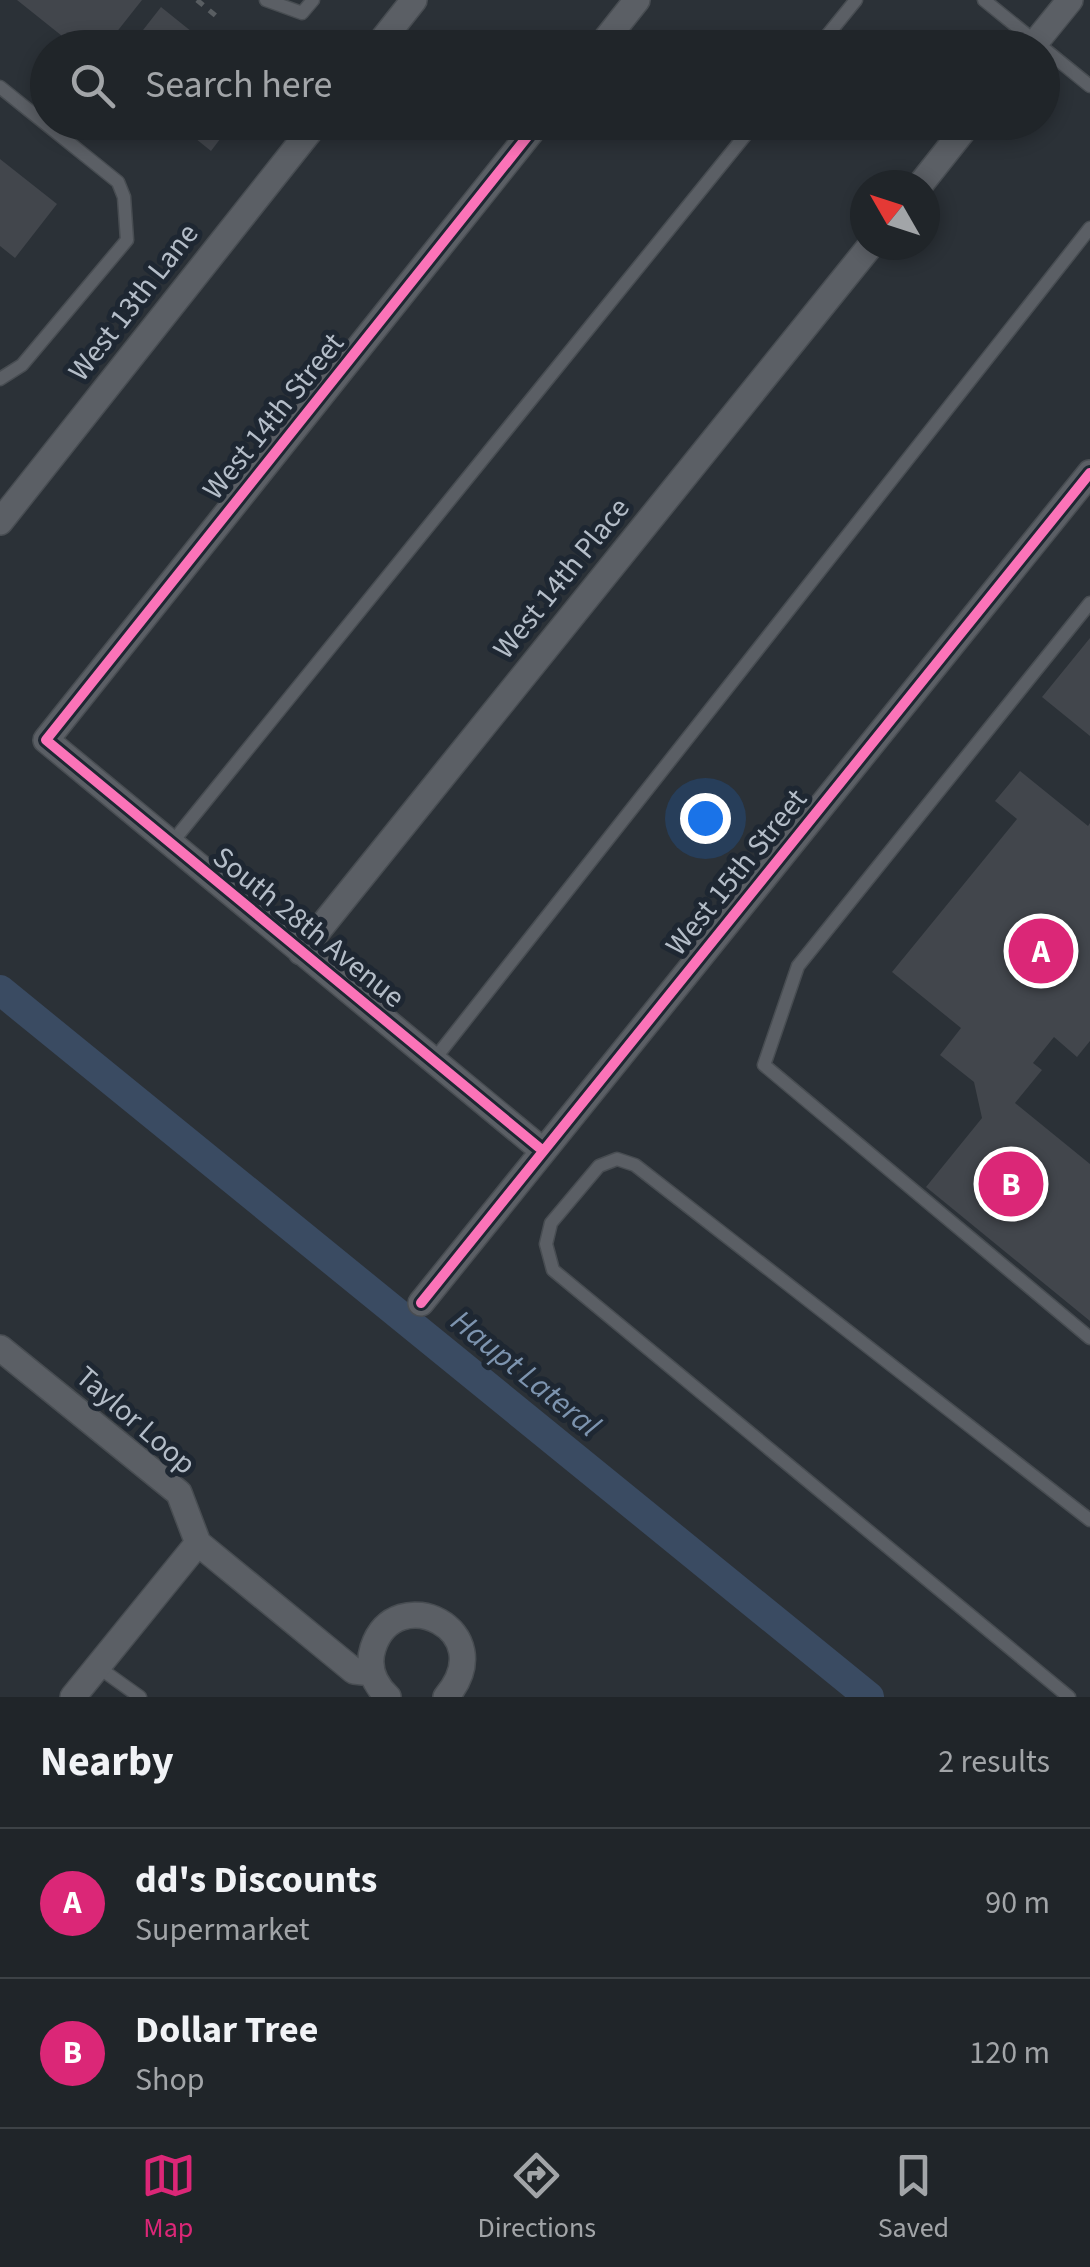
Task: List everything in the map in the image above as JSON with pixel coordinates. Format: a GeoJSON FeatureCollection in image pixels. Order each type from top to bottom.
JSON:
{"type":"FeatureCollection","features":[{"type":"Feature","properties":{"kind":"street"},"geometry":{"type":"LineString","coordinates":[[390,30],[414,0]]}},
{"type":"Feature","properties":{"kind":"street"},"geometry":{"type":"LineString","coordinates":[[613,30],[637,0]]}},
{"type":"Feature","properties":{"kind":"street"},"geometry":{"type":"LineString","coordinates":[[1045,30],[1070,0]]}},
{"type":"Feature","properties":{"kind":"street","name":"West 13th Lane"},"geometry":{"type":"LineString","coordinates":[[4,511],[303,140]]}},
{"type":"Feature","properties":{"kind":"street","name":"West 14th Street"},"geometry":{"type":"LineString","coordinates":[[46,740],[525,140]]}},
{"type":"Feature","properties":{"kind":"street"},"geometry":{"type":"LineString","coordinates":[[932,170],[956,140]]}},
{"type":"Feature","properties":{"kind":"street","name":"West 14th Place"},"geometry":{"type":"LineString","coordinates":[[301,952],[860,260]]}},
{"type":"Feature","properties":{"kind":"street","name":"West 15th Street"},"geometry":{"type":"LineString","coordinates":[[421,1302],[1090,473]]}},
{"type":"Feature","properties":{"kind":"street","name":"South 28th Avenue"},"geometry":{"type":"LineString","coordinates":[[46,740],[542,1150]]}},
{"type":"Feature","properties":{"kind":"street","name":"Taylor Loop"},"geometry":{"type":"LineString","coordinates":[[0,1348],[179,1494],[198,1542]]}},
{"type":"Feature","properties":{"kind":"street"},"geometry":{"type":"LineString","coordinates":[[74,1697],[198,1542],[354,1671],[372,1673]]}},
{"type":"Feature","properties":{"kind":"street"},"geometry":{"type":"LineString","coordinates":[[388,1697],[372,1673],[370,1655],[376,1638],[388,1624],[404,1616],[423,1615],[440,1620],[454,1632],[462,1649],[463,1667],[457,1684],[446,1697]]}},
{"type":"Feature","properties":{"kind":"lane"},"geometry":{"type":"LineString","coordinates":[[266,0],[302,13],[313,0]]}},
{"type":"Feature","properties":{"kind":"lane"},"geometry":{"type":"LineString","coordinates":[[832,30],[856,0]]}},
{"type":"Feature","properties":{"kind":"lane"},"geometry":{"type":"LineString","coordinates":[[984,0],[1017,30]]}},
{"type":"Feature","properties":{"kind":"lane"},"geometry":{"type":"LineString","coordinates":[[1060,64],[1090,86]]}},
{"type":"Feature","properties":{"kind":"lane"},"geometry":{"type":"LineString","coordinates":[[0,86],[30,110]]}},
{"type":"Feature","properties":{"kind":"lane"},"geometry":{"type":"LineString","coordinates":[[0,379],[22,365],[127,240],[124,197],[118,182],[66,140]]}},
{"type":"Feature","properties":{"kind":"lane"},"geometry":{"type":"LineString","coordinates":[[170,845],[741,140]]}},
{"type":"Feature","properties":{"kind":"lane"},"geometry":{"type":"LineString","coordinates":[[433,1061],[1090,228]]}},
{"type":"Feature","properties":{"kind":"lane"},"geometry":{"type":"LineString","coordinates":[[1090,603],[798,966],[764,1066],[1090,1338]]}},
{"type":"Feature","properties":{"kind":"lane"},"geometry":{"type":"LineString","coordinates":[[1069,1697],[553,1270],[546,1244],[550,1223],[599,1166],[617,1159],[636,1165],[1090,1520]]}},
{"type":"Feature","properties":{"kind":"lane"},"geometry":{"type":"LineString","coordinates":[[98,1667],[140,1697]]}},
{"type":"Feature","properties":{"kind":"path"},"geometry":{"type":"LineString","coordinates":[[197,0],[216,16]]}},
{"type":"Feature","properties":{"kind":"building"},"geometry":{"type":"Polygon","coordinates":[[[17,0],[142,0],[118,30],[54,30],[17,0]]]}},
{"type":"Feature","properties":{"kind":"building"},"geometry":{"type":"Polygon","coordinates":[[[161,7],[190,30],[143,30],[161,7]]]}},
{"type":"Feature","properties":{"kind":"building"},"geometry":{"type":"Polygon","coordinates":[[[197,140],[219,140],[211,151],[197,140]]]}},
{"type":"Feature","properties":{"kind":"building"},"geometry":{"type":"Polygon","coordinates":[[[0,159],[57,204],[15,258],[0,246],[0,159]]]}},
{"type":"Feature","properties":{"kind":"building"},"geometry":{"type":"Polygon","coordinates":[[[1090,638],[1090,736],[1042,697],[1090,638]]]}},
{"type":"Feature","properties":{"kind":"building"},"geometry":{"type":"Polygon","coordinates":[[[1020,771],[1088,826],[1090,823],[1090,1041],[1077,1057],[1054,1037],[1033,1063],[1042,1070],[1015,1103],[1090,1164],[1090,1321],[926,1187],[982,1118],[974,1082],[940,1055],[961,1028],[892,972],[1017,819],[995,801],[1020,771]]]}},
{"type":"Feature","properties":{"kind":"waterway","name":"Haupt Lateral"},"geometry":{"type":"LineString","coordinates":[[0,990],[869,1697]]}},
{"type":"Feature","properties":{"kind":"cycle path"},"geometry":{"type":"LineString","coordinates":[[525,140],[46,740],[542,1150]]}},
{"type":"Feature","properties":{"kind":"cycle path"},"geometry":{"type":"LineString","coordinates":[[421,1303],[1090,473]]}},
{"type":"Feature","properties":{"kind":"place","name":"dd's Discounts"},"geometry":{"type":"Point","coordinates":[1041,951]}},
{"type":"Feature","properties":{"kind":"place","name":"Dollar Tree"},"geometry":{"type":"Point","coordinates":[1011,1184]}}]}
